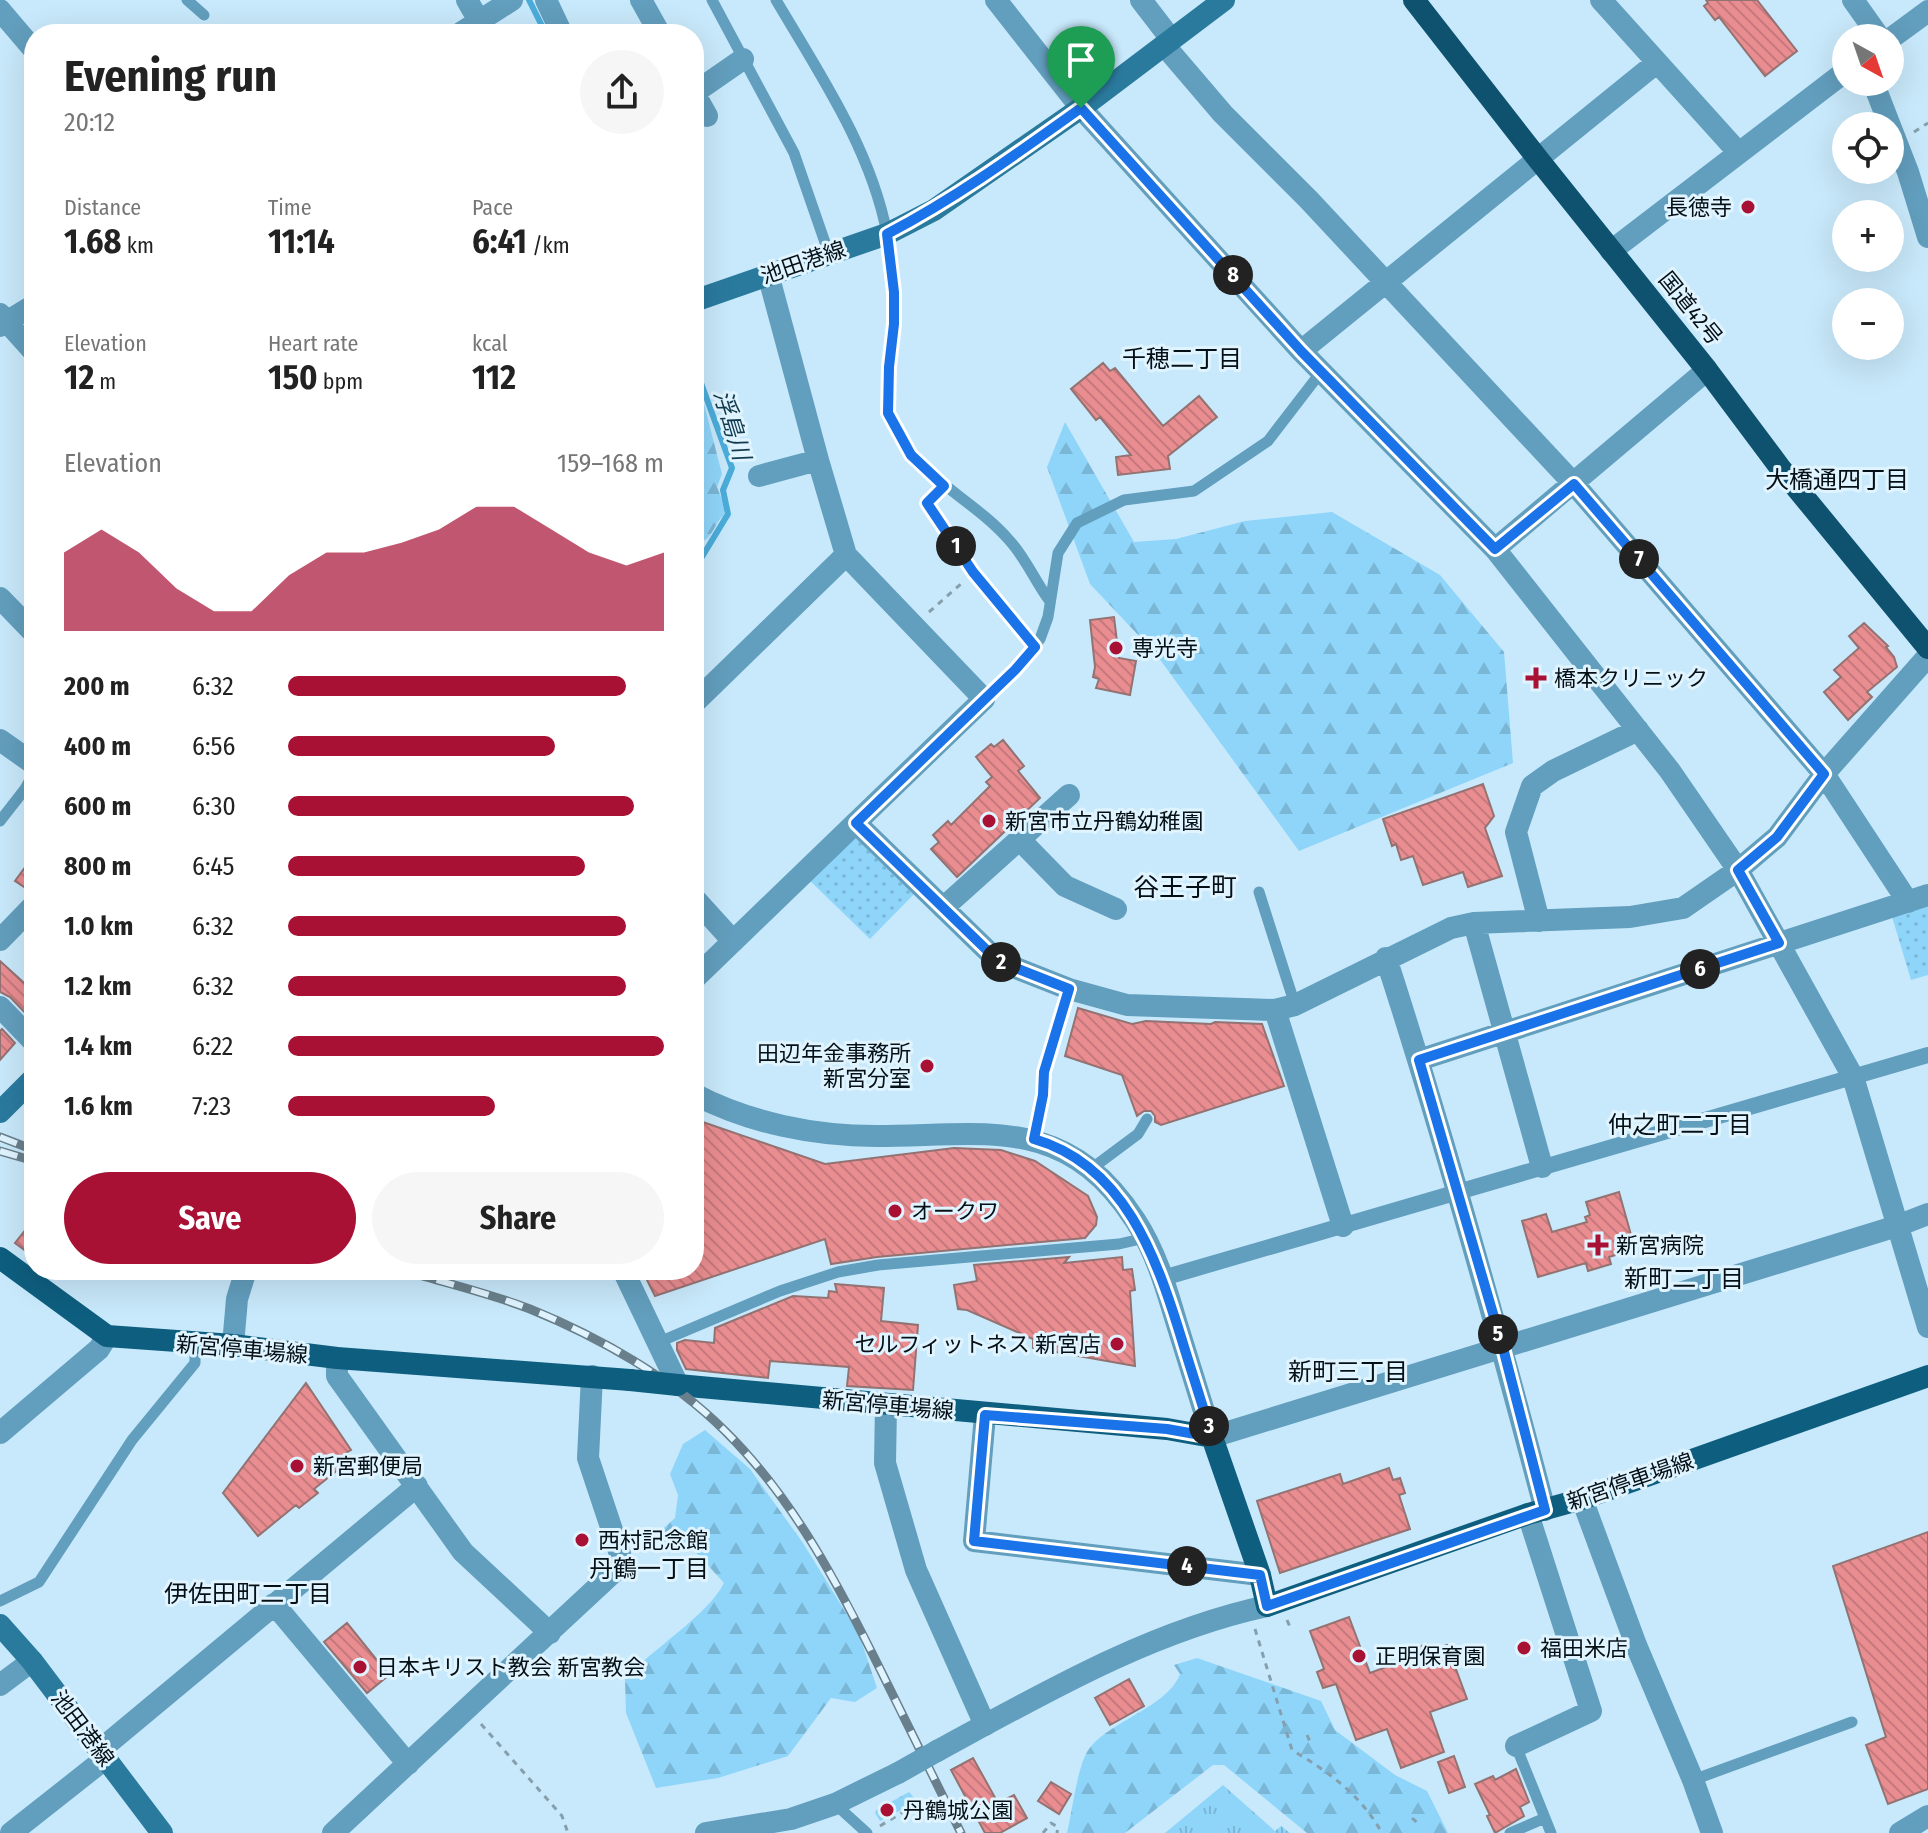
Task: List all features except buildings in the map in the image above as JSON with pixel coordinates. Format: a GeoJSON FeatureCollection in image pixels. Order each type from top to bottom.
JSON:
{"type":"FeatureCollection","features":[{"type":"Feature","properties":{"kind":"highway","name":"国道42号"},"geometry":{"type":"LineString","coordinates":[[1414,0],[1707,370],[1781,469],[1928,648]]}},
{"type":"Feature","properties":{"kind":"main road","name":"池田港線"},"geometry":{"type":"LineString","coordinates":[[704,297],[887,234],[957,195],[1081,108],[1224,0]]}},
{"type":"Feature","properties":{"kind":"main road"},"geometry":{"type":"LineString","coordinates":[[0,1112],[24,1088]]}},
{"type":"Feature","properties":{"kind":"main road"},"geometry":{"type":"LineString","coordinates":[[0,1258],[24,1275]]}},
{"type":"Feature","properties":{"kind":"main road"},"geometry":{"type":"LineString","coordinates":[[30,1280],[107,1336]]}},
{"type":"Feature","properties":{"kind":"main road","name":"新宮停車場線"},"geometry":{"type":"LineString","coordinates":[[107,1336],[233,1345],[337,1358],[592,1376],[985,1415],[1167,1429],[1212,1437]]}},
{"type":"Feature","properties":{"kind":"main road","name":"新宮停車場線"},"geometry":{"type":"LineString","coordinates":[[1267,1606],[1536,1512],[1582,1499],[1928,1376]]}},
{"type":"Feature","properties":{"kind":"main road"},"geometry":{"type":"LineString","coordinates":[[1212,1437],[1260,1575],[1267,1606]]}},
{"type":"Feature","properties":{"kind":"main road","name":"池田港線"},"geometry":{"type":"LineString","coordinates":[[0,1625],[32,1661],[162,1833]]}},
{"type":"Feature","properties":{"kind":"street"},"geometry":{"type":"LineString","coordinates":[[467,0],[479,21]]}},
{"type":"Feature","properties":{"kind":"street"},"geometry":{"type":"LineString","coordinates":[[474,24],[512,0]]}},
{"type":"Feature","properties":{"kind":"street"},"geometry":{"type":"LineString","coordinates":[[546,0],[557,24]]}},
{"type":"Feature","properties":{"kind":"street"},"geometry":{"type":"LineString","coordinates":[[641,0],[654,24]]}},
{"type":"Feature","properties":{"kind":"street"},"geometry":{"type":"LineString","coordinates":[[996,0],[1081,108],[1301,351],[1495,549],[1670,771],[1738,870],[1853,1077],[1928,1327]]}},
{"type":"Feature","properties":{"kind":"street"},"geometry":{"type":"LineString","coordinates":[[1141,0],[1167,42],[1223,114],[1309,200],[1574,484],[1824,774],[1918,898],[1419,1060]]}},
{"type":"Feature","properties":{"kind":"street"},"geometry":{"type":"LineString","coordinates":[[1602,0],[1655,64],[1738,152]]}},
{"type":"Feature","properties":{"kind":"street"},"geometry":{"type":"LineString","coordinates":[[1853,0],[1870,24]]}},
{"type":"Feature","properties":{"kind":"street"},"geometry":{"type":"LineString","coordinates":[[0,10],[24,38]]}},
{"type":"Feature","properties":{"kind":"street"},"geometry":{"type":"LineString","coordinates":[[1904,29],[1928,11]]}},
{"type":"Feature","properties":{"kind":"street"},"geometry":{"type":"LineString","coordinates":[[704,86],[743,59]]}},
{"type":"Feature","properties":{"kind":"street"},"geometry":{"type":"LineString","coordinates":[[1301,351],[1655,64]]}},
{"type":"Feature","properties":{"kind":"street"},"geometry":{"type":"LineString","coordinates":[[1611,251],[1832,82]]}},
{"type":"Feature","properties":{"kind":"street"},"geometry":{"type":"LineString","coordinates":[[1878,96],[1926,223]]}},
{"type":"Feature","properties":{"kind":"street"},"geometry":{"type":"LineString","coordinates":[[704,111],[707,116]]}},
{"type":"Feature","properties":{"kind":"street"},"geometry":{"type":"LineString","coordinates":[[704,969],[984,699],[846,555],[768,274]]}},
{"type":"Feature","properties":{"kind":"street"},"geometry":{"type":"LineString","coordinates":[[24,310],[2,321],[24,342]]}},
{"type":"Feature","properties":{"kind":"street"},"geometry":{"type":"LineString","coordinates":[[1495,549],[1707,370]]}},
{"type":"Feature","properties":{"kind":"street"},"geometry":{"type":"LineString","coordinates":[[759,476],[818,460]]}},
{"type":"Feature","properties":{"kind":"street"},"geometry":{"type":"LineString","coordinates":[[704,693],[846,555]]}},
{"type":"Feature","properties":{"kind":"street"},"geometry":{"type":"LineString","coordinates":[[0,598],[24,623]]}},
{"type":"Feature","properties":{"kind":"street"},"geometry":{"type":"LineString","coordinates":[[856,823],[998,961],[1069,989],[1127,1005],[1285,1008],[1451,928],[1474,923],[1630,917],[1683,908],[1738,870],[1777,837],[1824,774],[1928,656]]}},
{"type":"Feature","properties":{"kind":"street"},"geometry":{"type":"LineString","coordinates":[[1539,921],[1516,832],[1532,786],[1553,771],[1638,730]]}},
{"type":"Feature","properties":{"kind":"street"},"geometry":{"type":"LineString","coordinates":[[0,740],[24,757]]}},
{"type":"Feature","properties":{"kind":"street"},"geometry":{"type":"LineString","coordinates":[[943,908],[1069,795]]}},
{"type":"Feature","properties":{"kind":"street"},"geometry":{"type":"LineString","coordinates":[[1020,840],[1065,886],[1116,909]]}},
{"type":"Feature","properties":{"kind":"street"},"geometry":{"type":"LineString","coordinates":[[704,909],[733,941]]}},
{"type":"Feature","properties":{"kind":"street"},"geometry":{"type":"LineString","coordinates":[[0,940],[24,915]]}},
{"type":"Feature","properties":{"kind":"street"},"geometry":{"type":"LineString","coordinates":[[1474,923],[1542,1167]]}},
{"type":"Feature","properties":{"kind":"street"},"geometry":{"type":"LineString","coordinates":[[1386,958],[1503,1348],[1536,1512],[1591,1711],[1516,1746]]}},
{"type":"Feature","properties":{"kind":"street"},"geometry":{"type":"LineString","coordinates":[[0,1007],[24,1032]]}},
{"type":"Feature","properties":{"kind":"street"},"geometry":{"type":"LineString","coordinates":[[1285,1008],[1343,1226]]}},
{"type":"Feature","properties":{"kind":"street"},"geometry":{"type":"LineString","coordinates":[[1163,1278],[1928,1055]]}},
{"type":"Feature","properties":{"kind":"street"},"geometry":{"type":"LineString","coordinates":[[704,1098],[754,1118],[799,1129],[876,1136],[978,1133],[1034,1139],[1051,1144],[1091,1169],[1115,1193],[1145,1238],[1163,1278],[1212,1437],[1928,1214]]}},
{"type":"Feature","properties":{"kind":"street"},"geometry":{"type":"LineString","coordinates":[[233,1345],[237,1299],[243,1280]]}},
{"type":"Feature","properties":{"kind":"street"},"geometry":{"type":"LineString","coordinates":[[628,1280],[678,1385]]}},
{"type":"Feature","properties":{"kind":"street"},"geometry":{"type":"LineString","coordinates":[[0,1433],[99,1349],[107,1336]]}},
{"type":"Feature","properties":{"kind":"street"},"geometry":{"type":"LineString","coordinates":[[337,1358],[337,1376],[463,1552],[550,1633]]}},
{"type":"Feature","properties":{"kind":"street"},"geometry":{"type":"LineString","coordinates":[[339,1831],[617,1569],[620,1554],[588,1458],[592,1376]]}},
{"type":"Feature","properties":{"kind":"street"},"geometry":{"type":"LineString","coordinates":[[886,1405],[885,1463],[916,1570],[985,1725]]}},
{"type":"Feature","properties":{"kind":"street"},"geometry":{"type":"LineString","coordinates":[[985,1415],[974,1541],[1260,1575]]}},
{"type":"Feature","properties":{"kind":"street"},"geometry":{"type":"LineString","coordinates":[[11,1833],[274,1604],[417,1486]]}},
{"type":"Feature","properties":{"kind":"street"},"geometry":{"type":"LineString","coordinates":[[1582,1499],[1636,1645],[1712,1833]]}},
{"type":"Feature","properties":{"kind":"street"},"geometry":{"type":"LineString","coordinates":[[274,1604],[408,1764]]}},
{"type":"Feature","properties":{"kind":"street"},"geometry":{"type":"LineString","coordinates":[[706,1833],[791,1819],[835,1804],[1097,1667],[1199,1624],[1267,1606]]}},
{"type":"Feature","properties":{"kind":"street"},"geometry":{"type":"LineString","coordinates":[[0,1685],[32,1661]]}},
{"type":"Feature","properties":{"kind":"street"},"geometry":{"type":"LineString","coordinates":[[1900,1833],[1928,1816]]}},
{"type":"Feature","properties":{"kind":"lane"},"geometry":{"type":"LineString","coordinates":[[187,0],[204,15]]}},
{"type":"Feature","properties":{"kind":"lane"},"geometry":{"type":"LineString","coordinates":[[712,0],[794,153],[829,254]]}},
{"type":"Feature","properties":{"kind":"lane"},"geometry":{"type":"LineString","coordinates":[[776,0],[842,115],[869,172],[887,234],[894,292],[888,413],[911,455],[944,486],[985,514],[1012,542],[1049,600]]}},
{"type":"Feature","properties":{"kind":"lane"},"geometry":{"type":"LineString","coordinates":[[984,699],[1015,670],[1040,639],[1048,617],[1058,553],[1077,523],[1124,500],[1194,491],[1268,441],[1321,372]]}},
{"type":"Feature","properties":{"kind":"lane"},"geometry":{"type":"LineString","coordinates":[[944,486],[927,503],[973,572],[1035,647]]}},
{"type":"Feature","properties":{"kind":"lane"},"geometry":{"type":"LineString","coordinates":[[0,821],[24,790]]}},
{"type":"Feature","properties":{"kind":"lane"},"geometry":{"type":"LineString","coordinates":[[1259,892],[1285,1008]]}},
{"type":"Feature","properties":{"kind":"lane"},"geometry":{"type":"LineString","coordinates":[[1034,1139],[1043,1095],[1044,1072],[1069,989]]}},
{"type":"Feature","properties":{"kind":"lane"},"geometry":{"type":"LineString","coordinates":[[1091,1169],[1138,1134],[1147,1119]]}},
{"type":"Feature","properties":{"kind":"lane"},"geometry":{"type":"LineString","coordinates":[[659,1342],[780,1291],[838,1272],[878,1265],[1119,1244],[1145,1238]]}},
{"type":"Feature","properties":{"kind":"lane"},"geometry":{"type":"LineString","coordinates":[[0,1601],[39,1582],[132,1440],[195,1363],[195,1344]]}},
{"type":"Feature","properties":{"kind":"lane"},"geometry":{"type":"LineString","coordinates":[[1693,1780],[1852,1722]]}},
{"type":"Feature","properties":{"kind":"lane"},"geometry":{"type":"LineString","coordinates":[[1516,1746],[1551,1833]]}},
{"type":"Feature","properties":{"kind":"lane"},"geometry":{"type":"LineString","coordinates":[[835,1804],[873,1830]]}},
{"type":"Feature","properties":{"kind":"lane"},"geometry":{"type":"LineString","coordinates":[[1510,1833],[1545,1818]]}},
{"type":"Feature","properties":{"kind":"path"},"geometry":{"type":"LineString","coordinates":[[914,626],[973,572]]}},
{"type":"Feature","properties":{"kind":"path"},"geometry":{"type":"LineString","coordinates":[[1287,1620],[1290,1627]]}},
{"type":"Feature","properties":{"kind":"path"},"geometry":{"type":"LineString","coordinates":[[1257,1633],[1292,1750],[1335,1775],[1374,1819],[1382,1833]]}},
{"type":"Feature","properties":{"kind":"path"},"geometry":{"type":"LineString","coordinates":[[468,1709],[562,1816],[568,1833]]}},
{"type":"Feature","properties":{"kind":"path"},"geometry":{"type":"LineString","coordinates":[[1307,1735],[1311,1744]]}},
{"type":"Feature","properties":{"kind":"path"},"geometry":{"type":"LineString","coordinates":[[873,1830],[908,1809]]}},
{"type":"Feature","properties":{"kind":"path"},"geometry":{"type":"LineString","coordinates":[[893,1818],[897,1825]]}},
{"type":"Feature","properties":{"kind":"path"},"geometry":{"type":"LineString","coordinates":[[1412,1818],[1421,1826]]}},
{"type":"Feature","properties":{"kind":"path"},"geometry":{"type":"LineString","coordinates":[[1043,1833],[1051,1823],[1058,1827],[1057,1833]]}},
{"type":"Feature","properties":{"kind":"green space"},"geometry":{"type":"Polygon","coordinates":[[[704,404],[722,474],[717,487],[725,507],[724,515],[704,540],[704,404]]]}},
{"type":"Feature","properties":{"kind":"green space"},"geometry":{"type":"Polygon","coordinates":[[[1065,422],[1134,542],[1176,539],[1245,521],[1332,512],[1440,575],[1504,652],[1513,763],[1299,851],[1156,654],[1090,584],[1047,467],[1065,422]]]}},
{"type":"Feature","properties":{"kind":"green space"},"geometry":{"type":"Polygon","coordinates":[[[856,828],[918,890],[870,939],[806,877],[856,828]]]}},
{"type":"Feature","properties":{"kind":"green space"},"geometry":{"type":"Polygon","coordinates":[[[1928,898],[1928,975],[1911,980],[1890,910],[1928,898]]]}},
{"type":"Feature","properties":{"kind":"green space"},"geometry":{"type":"Polygon","coordinates":[[[705,1430],[750,1469],[803,1543],[859,1634],[877,1688],[855,1702],[831,1698],[788,1756],[718,1778],[656,1788],[626,1713],[625,1679],[693,1620],[724,1583],[694,1550],[662,1548],[656,1535],[675,1518],[678,1495],[670,1474],[683,1444],[705,1430]]]}},
{"type":"Feature","properties":{"kind":"green space"},"geometry":{"type":"Polygon","coordinates":[[[1197,1658],[1321,1701],[1335,1730],[1395,1775],[1427,1791],[1448,1833],[1307,1833],[1224,1765],[1213,1765],[1125,1833],[1067,1833],[1083,1761],[1094,1743],[1162,1697],[1180,1674],[1174,1665],[1197,1658]]]}},
{"type":"Feature","properties":{"kind":"green space"},"geometry":{"type":"Polygon","coordinates":[[[1223,1785],[1275,1831],[1281,1826],[1290,1833],[1165,1833],[1223,1785]]]}},
{"type":"Feature","properties":{"kind":"green space"},"geometry":{"type":"Polygon","coordinates":[[[909,1792],[916,1800],[914,1803],[880,1821],[876,1810],[909,1792]]]}},
{"type":"Feature","properties":{"kind":"waterway","name":"浮島川"},"geometry":{"type":"LineString","coordinates":[[529,0],[541,24]]}},
{"type":"Feature","properties":{"kind":"waterway","name":"浮島川"},"geometry":{"type":"LineString","coordinates":[[704,391],[732,468],[723,490],[728,514],[704,554]]}},
{"type":"Feature","properties":{"kind":"railway"},"geometry":{"type":"LineString","coordinates":[[0,1137],[24,1146]]}},
{"type":"Feature","properties":{"kind":"railway"},"geometry":{"type":"LineString","coordinates":[[0,1151],[24,1158]]}},
{"type":"Feature","properties":{"kind":"railway"},"geometry":{"type":"LineString","coordinates":[[437,1280],[514,1303],[582,1332],[658,1376],[725,1431],[773,1486],[833,1578],[961,1833]]}},
{"type":"Feature","properties":{"kind":"place","name":"長徳寺"},"geometry":{"type":"Point","coordinates":[1748,207]}},
{"type":"Feature","properties":{"kind":"place","name":"専光寺"},"geometry":{"type":"Point","coordinates":[1116,648]}},
{"type":"Feature","properties":{"kind":"place","name":"橋本クリニック"},"geometry":{"type":"Point","coordinates":[1536,678]}},
{"type":"Feature","properties":{"kind":"place","name":"新宮市立丹鶴幼稚園"},"geometry":{"type":"Point","coordinates":[989,821]}},
{"type":"Feature","properties":{"kind":"place","name":"田辺年金事務所 新宮分室"},"geometry":{"type":"Point","coordinates":[927,1066]}},
{"type":"Feature","properties":{"kind":"place","name":"オークワ"},"geometry":{"type":"Point","coordinates":[895,1211]}},
{"type":"Feature","properties":{"kind":"place","name":"新宮病院"},"geometry":{"type":"Point","coordinates":[1598,1245]}},
{"type":"Feature","properties":{"kind":"place","name":"セルフィットネス 新宮店"},"geometry":{"type":"Point","coordinates":[1117,1344]}},
{"type":"Feature","properties":{"kind":"place","name":"新宮郵便局"},"geometry":{"type":"Point","coordinates":[297,1466]}},
{"type":"Feature","properties":{"kind":"place","name":"西村記念館"},"geometry":{"type":"Point","coordinates":[582,1540]}},
{"type":"Feature","properties":{"kind":"place","name":"福田米店"},"geometry":{"type":"Point","coordinates":[1524,1648]}},
{"type":"Feature","properties":{"kind":"place","name":"正明保育園"},"geometry":{"type":"Point","coordinates":[1359,1656]}},
{"type":"Feature","properties":{"kind":"place","name":"日本キリスト教会 新宮教会"},"geometry":{"type":"Point","coordinates":[360,1667]}},
{"type":"Feature","properties":{"kind":"place","name":"丹鶴城公園"},"geometry":{"type":"Point","coordinates":[887,1810]}},
{"type":"Feature","properties":{"kind":"district","name":"千穂二丁目"},"geometry":{"type":"Point","coordinates":[1182,359]}},
{"type":"Feature","properties":{"kind":"district","name":"大橋通四丁目"},"geometry":{"type":"Point","coordinates":[1837,480]}},
{"type":"Feature","properties":{"kind":"district","name":"谷王子町"},"geometry":{"type":"Point","coordinates":[1185,887]}},
{"type":"Feature","properties":{"kind":"district","name":"仲之町二丁目"},"geometry":{"type":"Point","coordinates":[1680,1125]}},
{"type":"Feature","properties":{"kind":"district","name":"新町二丁目"},"geometry":{"type":"Point","coordinates":[1684,1279]}},
{"type":"Feature","properties":{"kind":"district","name":"新町三丁目"},"geometry":{"type":"Point","coordinates":[1348,1372]}},
{"type":"Feature","properties":{"kind":"district","name":"丹鶴一丁目"},"geometry":{"type":"Point","coordinates":[649,1569]}},
{"type":"Feature","properties":{"kind":"district","name":"伊佐田町二丁目"},"geometry":{"type":"Point","coordinates":[248,1594]}},
{"type":"Feature","properties":{"kind":"route"},"geometry":{"type":"LineString","coordinates":[[1081,108],[1301,351],[1495,549],[1574,484],[1824,774],[1777,837],[1738,870],[1779,943],[1419,1060],[1503,1348],[1545,1510],[1267,1606],[1260,1575],[974,1541],[985,1415],[1167,1429],[1212,1437],[1163,1278],[1136,1221],[1115,1193],[1091,1169],[1051,1144],[1034,1139],[1043,1095],[1044,1072],[1069,989],[998,961],[856,823],[1035,647],[973,572],[927,503],[944,486],[911,455],[888,413],[894,292],[887,234],[934,210],[1081,108]]}}]}
